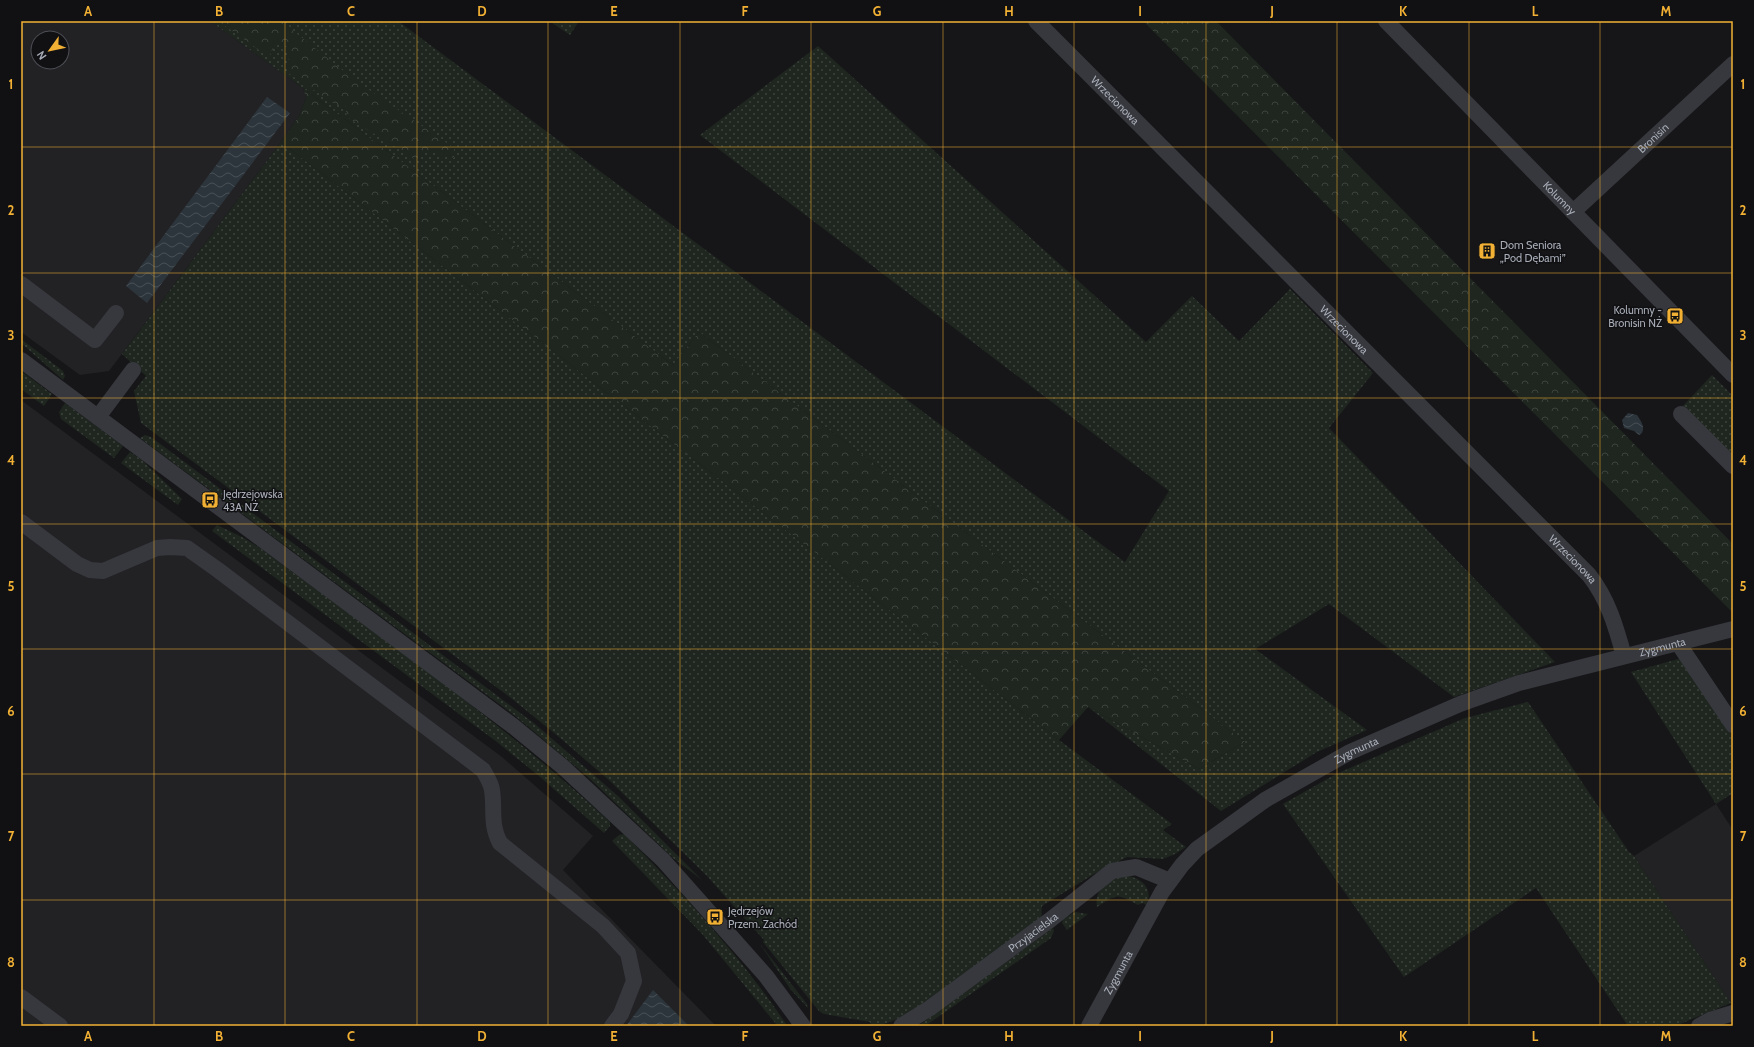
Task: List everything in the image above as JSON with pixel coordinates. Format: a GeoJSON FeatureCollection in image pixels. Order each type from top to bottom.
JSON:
{"type":"FeatureCollection","features":[{"type":"Feature","properties":{"kind":"street","name":"Wrzecionowa"},"geometry":{"type":"LineString","coordinates":[[1036,21],[1589,575],[1604,596],[1617,629],[1624,656]]}},
{"type":"Feature","properties":{"kind":"street","name":"Kolumny"},"geometry":{"type":"LineString","coordinates":[[1386,21],[1733,375]]}},
{"type":"Feature","properties":{"kind":"street","name":"Bronisin"},"geometry":{"type":"LineString","coordinates":[[1573,212],[1733,64]]}},
{"type":"Feature","properties":{"kind":"street"},"geometry":{"type":"LineString","coordinates":[[21,284],[95,340],[116,312]]}},
{"type":"Feature","properties":{"kind":"street"},"geometry":{"type":"LineString","coordinates":[[21,360],[513,726],[564,768],[663,860],[766,976],[803,1026]]}},
{"type":"Feature","properties":{"kind":"street"},"geometry":{"type":"LineString","coordinates":[[98,417],[133,370]]}},
{"type":"Feature","properties":{"kind":"street"},"geometry":{"type":"LineString","coordinates":[[1681,414],[1733,466]]}},
{"type":"Feature","properties":{"kind":"street"},"geometry":{"type":"LineString","coordinates":[[21,522],[77,564],[90,570],[103,571],[157,548],[187,548],[483,770],[490,782],[492,791],[493,823],[500,843],[603,926],[628,953],[634,981],[621,1014],[612,1026]]}},
{"type":"Feature","properties":{"kind":"street","name":"Zygmunta"},"geometry":{"type":"LineString","coordinates":[[1089,1026],[1170,881],[1182,865],[1203,844],[1265,800],[1350,752],[1435,714],[1504,688],[1733,629]]}},
{"type":"Feature","properties":{"kind":"street"},"geometry":{"type":"LineString","coordinates":[[1678,643],[1733,725]]}},
{"type":"Feature","properties":{"kind":"street","name":"Przyjacielska"},"geometry":{"type":"LineString","coordinates":[[901,1026],[930,1008],[1050,920],[1112,871],[1136,867],[1170,881]]}},
{"type":"Feature","properties":{"kind":"street"},"geometry":{"type":"LineString","coordinates":[[21,997],[60,1026]]}},
{"type":"Feature","properties":{"kind":"street"},"geometry":{"type":"LineString","coordinates":[[1699,1026],[1710,1020],[1733,1013]]}},
{"type":"Feature","properties":{"kind":"shaded area"},"geometry":{"type":"Polygon","coordinates":[[[21,21],[210,21],[303,88],[306,98],[299,116],[281,142],[109,371],[80,375],[21,332],[21,21]]]}},
{"type":"Feature","properties":{"kind":"shaded area"},"geometry":{"type":"Polygon","coordinates":[[[21,400],[502,757],[593,836],[563,870],[716,1026],[21,1026],[21,400]]]}},
{"type":"Feature","properties":{"kind":"shaded area"},"geometry":{"type":"Polygon","coordinates":[[[1716,804],[1733,830],[1733,1003],[1731,1003],[1634,856],[1716,804]]]}},
{"type":"Feature","properties":{"kind":"green space"},"geometry":{"type":"Polygon","coordinates":[[[210,21],[398,21],[1125,562],[1169,491],[700,135],[818,46],[1146,342],[1192,296],[1239,341],[1290,289],[1373,373],[1329,428],[1555,662],[1454,697],[1329,604],[1255,649],[1367,730],[1317,752],[1221,811],[1088,707],[1199,769],[1245,742],[699,332],[673,365],[303,88],[210,21]]]}},
{"type":"Feature","properties":{"kind":"green space"},"geometry":{"type":"Polygon","coordinates":[[[218,21],[281,21],[356,81],[454,148],[454,158],[423,150],[416,160],[347,117],[345,105],[336,105],[288,73],[288,47],[276,43],[269,57],[218,21]]]}},
{"type":"Feature","properties":{"kind":"green space"},"geometry":{"type":"Polygon","coordinates":[[[549,21],[579,21],[570,35],[549,21]]]}},
{"type":"Feature","properties":{"kind":"green space"},"geometry":{"type":"Polygon","coordinates":[[[1143,21],[1216,21],[1733,544],[1733,613],[1143,21]]]}},
{"type":"Feature","properties":{"kind":"green space"},"geometry":{"type":"Polygon","coordinates":[[[303,88],[673,365],[699,332],[1245,742],[1199,769],[1088,707],[1059,740],[281,142],[299,116],[306,98],[303,88]]]}},
{"type":"Feature","properties":{"kind":"green space"},"geometry":{"type":"Polygon","coordinates":[[[281,142],[1059,740],[1172,824],[1163,830],[1186,847],[1163,859],[1127,857],[1094,874],[1042,906],[1041,918],[937,995],[896,1020],[871,1026],[870,1022],[824,1014],[819,1011],[763,942],[764,940],[707,876],[610,781],[511,698],[141,423],[134,391],[146,376],[122,354],[281,142]]]}},
{"type":"Feature","properties":{"kind":"green space"},"geometry":{"type":"Polygon","coordinates":[[[21,339],[63,371],[65,376],[63,380],[21,343],[21,339]]]}},
{"type":"Feature","properties":{"kind":"green space"},"geometry":{"type":"Polygon","coordinates":[[[21,371],[52,394],[44,406],[21,389],[21,371]]]}},
{"type":"Feature","properties":{"kind":"green space"},"geometry":{"type":"Polygon","coordinates":[[[1712,375],[1733,396],[1733,460],[1681,408],[1712,375]]]}},
{"type":"Feature","properties":{"kind":"green space"},"geometry":{"type":"Polygon","coordinates":[[[65,403],[123,446],[114,458],[61,419],[59,412],[65,403]]]}},
{"type":"Feature","properties":{"kind":"green space"},"geometry":{"type":"Polygon","coordinates":[[[145,435],[151,437],[535,724],[618,796],[702,880],[673,858],[588,777],[514,715],[140,438],[145,435]]]}},
{"type":"Feature","properties":{"kind":"green space"},"geometry":{"type":"Polygon","coordinates":[[[130,452],[142,460],[182,499],[178,505],[121,463],[130,452]]]}},
{"type":"Feature","properties":{"kind":"green space"},"geometry":{"type":"Polygon","coordinates":[[[217,525],[244,538],[260,548],[439,680],[569,785],[610,822],[610,826],[604,833],[539,776],[497,742],[212,531],[217,525]]]}},
{"type":"Feature","properties":{"kind":"green space"},"geometry":{"type":"Polygon","coordinates":[[[1682,658],[1733,735],[1733,793],[1716,804],[1631,672],[1682,658]]]}},
{"type":"Feature","properties":{"kind":"green space"},"geometry":{"type":"Polygon","coordinates":[[[1528,702],[1629,852],[1634,856],[1731,1003],[1675,1026],[1628,1026],[1536,888],[1404,977],[1283,804],[1336,774],[1465,718],[1528,702]]]}},
{"type":"Feature","properties":{"kind":"green space"},"geometry":{"type":"Polygon","coordinates":[[[624,834],[710,925],[749,973],[786,1024],[782,1026],[776,1024],[703,935],[612,841],[619,835],[624,834]]]}},
{"type":"Feature","properties":{"kind":"green space"},"geometry":{"type":"Polygon","coordinates":[[[1125,876],[1136,878],[1144,884],[1149,894],[1146,905],[1143,903],[1138,905],[1121,897],[1113,897],[1097,907],[1100,890],[1113,880],[1125,876]]]}},
{"type":"Feature","properties":{"kind":"green space"},"geometry":{"type":"Polygon","coordinates":[[[1075,912],[1088,914],[1067,930],[1062,923],[1063,919],[1075,912]]]}},
{"type":"Feature","properties":{"kind":"green space"},"geometry":{"type":"Polygon","coordinates":[[[1053,928],[1054,931],[1051,938],[925,1026],[918,1026],[1053,928]]]}},
{"type":"Feature","properties":{"kind":"green space"},"geometry":{"type":"Polygon","coordinates":[[[760,944],[807,1004],[808,1008],[791,990],[760,944]]]}},
{"type":"Feature","properties":{"kind":"water"},"geometry":{"type":"Polygon","coordinates":[[[267,97],[290,113],[147,303],[126,286],[267,97]]]}},
{"type":"Feature","properties":{"kind":"water"},"geometry":{"type":"Polygon","coordinates":[[[1628,413],[1637,415],[1643,427],[1641,434],[1639,435],[1634,431],[1624,428],[1622,420],[1628,413]]]}},
{"type":"Feature","properties":{"kind":"water"},"geometry":{"type":"Polygon","coordinates":[[[653,990],[689,1026],[626,1026],[653,990]]]}},
{"type":"Feature","properties":{"kind":"place","name":"Dom Seniora „Pod Dębami”"},"geometry":{"type":"Point","coordinates":[1487,251]}},
{"type":"Feature","properties":{"kind":"place","name":"Kolumny - Bronisin NŻ"},"geometry":{"type":"Point","coordinates":[1675,316]}},
{"type":"Feature","properties":{"kind":"place","name":"Jędrzejowska 43A NŻ"},"geometry":{"type":"Point","coordinates":[210,500]}},
{"type":"Feature","properties":{"kind":"place","name":"Jędrzejów Przem. Zachód"},"geometry":{"type":"Point","coordinates":[715,917]}}]}
